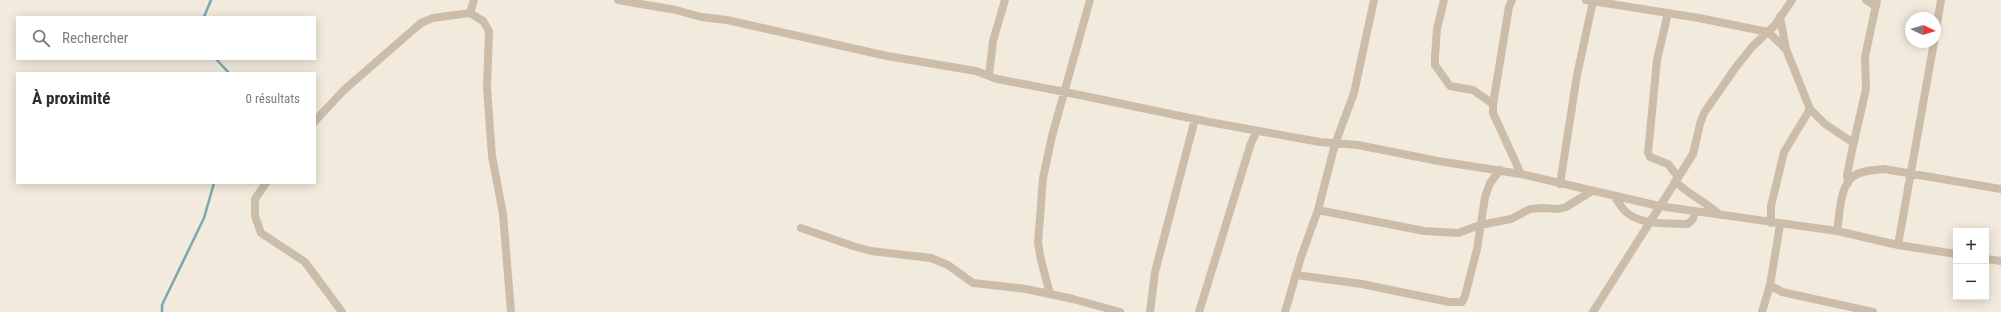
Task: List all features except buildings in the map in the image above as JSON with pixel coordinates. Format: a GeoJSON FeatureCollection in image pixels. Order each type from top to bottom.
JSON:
{"type":"FeatureCollection","features":[{"type":"Feature","properties":{"kind":"street"},"geometry":{"type":"LineString","coordinates":[[470,13],[474,0]]}},
{"type":"Feature","properties":{"kind":"street"},"geometry":{"type":"LineString","coordinates":[[618,0],[676,10],[701,17],[727,20],[804,39],[887,56],[976,71],[997,80],[1065,92],[1257,131],[1336,144],[1358,145],[1438,161],[1500,170],[1659,206],[1771,223],[1837,231],[1898,245],[1953,254]]}},
{"type":"Feature","properties":{"kind":"street"},"geometry":{"type":"LineString","coordinates":[[988,76],[993,41],[1005,0]]}},
{"type":"Feature","properties":{"kind":"street"},"geometry":{"type":"LineString","coordinates":[[1050,294],[1038,243],[1047,157],[1090,0]]}},
{"type":"Feature","properties":{"kind":"street"},"geometry":{"type":"LineString","coordinates":[[1285,312],[1318,210],[1336,144],[1354,93],[1374,0]]}},
{"type":"Feature","properties":{"kind":"street"},"geometry":{"type":"LineString","coordinates":[[1444,0],[1437,29],[1435,65],[1450,86],[1472,90],[1492,104]]}},
{"type":"Feature","properties":{"kind":"street"},"geometry":{"type":"LineString","coordinates":[[1512,0],[1509,7],[1492,104],[1493,113],[1521,174]]}},
{"type":"Feature","properties":{"kind":"street"},"geometry":{"type":"LineString","coordinates":[[1593,312],[1648,222],[1693,154],[1704,113],[1736,67],[1752,47],[1768,32],[1792,0]]}},
{"type":"Feature","properties":{"kind":"street"},"geometry":{"type":"LineString","coordinates":[[1848,183],[1847,175],[1849,163],[1866,89],[1865,58],[1876,3],[1866,0]]}},
{"type":"Feature","properties":{"kind":"street"},"geometry":{"type":"LineString","coordinates":[[1939,12],[1941,0]]}},
{"type":"Feature","properties":{"kind":"street"},"geometry":{"type":"LineString","coordinates":[[1560,184],[1590,1],[1668,13],[1768,32],[1786,49]]}},
{"type":"Feature","properties":{"kind":"street"},"geometry":{"type":"LineString","coordinates":[[316,120],[344,90],[421,23],[433,18],[470,13],[483,21],[488,31],[487,88],[492,156],[503,214],[512,312]]}},
{"type":"Feature","properties":{"kind":"street"},"geometry":{"type":"LineString","coordinates":[[1668,13],[1658,60],[1648,153],[1650,157],[1668,164],[1685,191],[1699,199],[1720,215]]}},
{"type":"Feature","properties":{"kind":"street"},"geometry":{"type":"LineString","coordinates":[[1780,17],[1786,49],[1810,110],[1825,124],[1852,142],[1853,146]]}},
{"type":"Feature","properties":{"kind":"street"},"geometry":{"type":"LineString","coordinates":[[1898,245],[1933,48]]}},
{"type":"Feature","properties":{"kind":"street"},"geometry":{"type":"LineString","coordinates":[[1771,223],[1772,206],[1784,152],[1810,110]]}},
{"type":"Feature","properties":{"kind":"street"},"geometry":{"type":"LineString","coordinates":[[1150,312],[1155,272],[1195,119]]}},
{"type":"Feature","properties":{"kind":"street"},"geometry":{"type":"LineString","coordinates":[[1199,312],[1251,143],[1257,131]]}},
{"type":"Feature","properties":{"kind":"street"},"geometry":{"type":"LineString","coordinates":[[1849,163],[1859,174]]}},
{"type":"Feature","properties":{"kind":"street"},"geometry":{"type":"LineString","coordinates":[[1837,231],[1844,188],[1854,176],[1868,171],[1884,169],[2001,189]]}},
{"type":"Feature","properties":{"kind":"street"},"geometry":{"type":"LineString","coordinates":[[1296,275],[1362,284],[1457,303],[1462,302],[1465,296],[1485,197],[1490,183],[1500,170]]}},
{"type":"Feature","properties":{"kind":"street"},"geometry":{"type":"LineString","coordinates":[[265,184],[255,199],[255,216],[261,233],[305,262],[342,312]]}},
{"type":"Feature","properties":{"kind":"street"},"geometry":{"type":"LineString","coordinates":[[1318,210],[1424,231],[1458,233],[1480,225],[1511,219],[1530,209],[1559,209],[1592,191]]}},
{"type":"Feature","properties":{"kind":"street"},"geometry":{"type":"LineString","coordinates":[[1614,196],[1625,211],[1635,218],[1648,222],[1688,224],[1693,219],[1695,211]]}},
{"type":"Feature","properties":{"kind":"street"},"geometry":{"type":"LineString","coordinates":[[1762,312],[1770,285],[1780,224]]}},
{"type":"Feature","properties":{"kind":"street"},"geometry":{"type":"LineString","coordinates":[[801,228],[871,251],[931,258],[948,265],[973,283],[1026,289],[1120,312]]}},
{"type":"Feature","properties":{"kind":"street"},"geometry":{"type":"LineString","coordinates":[[1989,259],[2001,261]]}},
{"type":"Feature","properties":{"kind":"street"},"geometry":{"type":"LineString","coordinates":[[1770,285],[1782,292],[1873,312]]}},
{"type":"Feature","properties":{"kind":"waterway"},"geometry":{"type":"LineString","coordinates":[[204,16],[211,0]]}},
{"type":"Feature","properties":{"kind":"waterway"},"geometry":{"type":"LineString","coordinates":[[217,60],[228,72]]}},
{"type":"Feature","properties":{"kind":"waterway"},"geometry":{"type":"LineString","coordinates":[[162,312],[162,305],[204,218],[214,184]]}}]}
